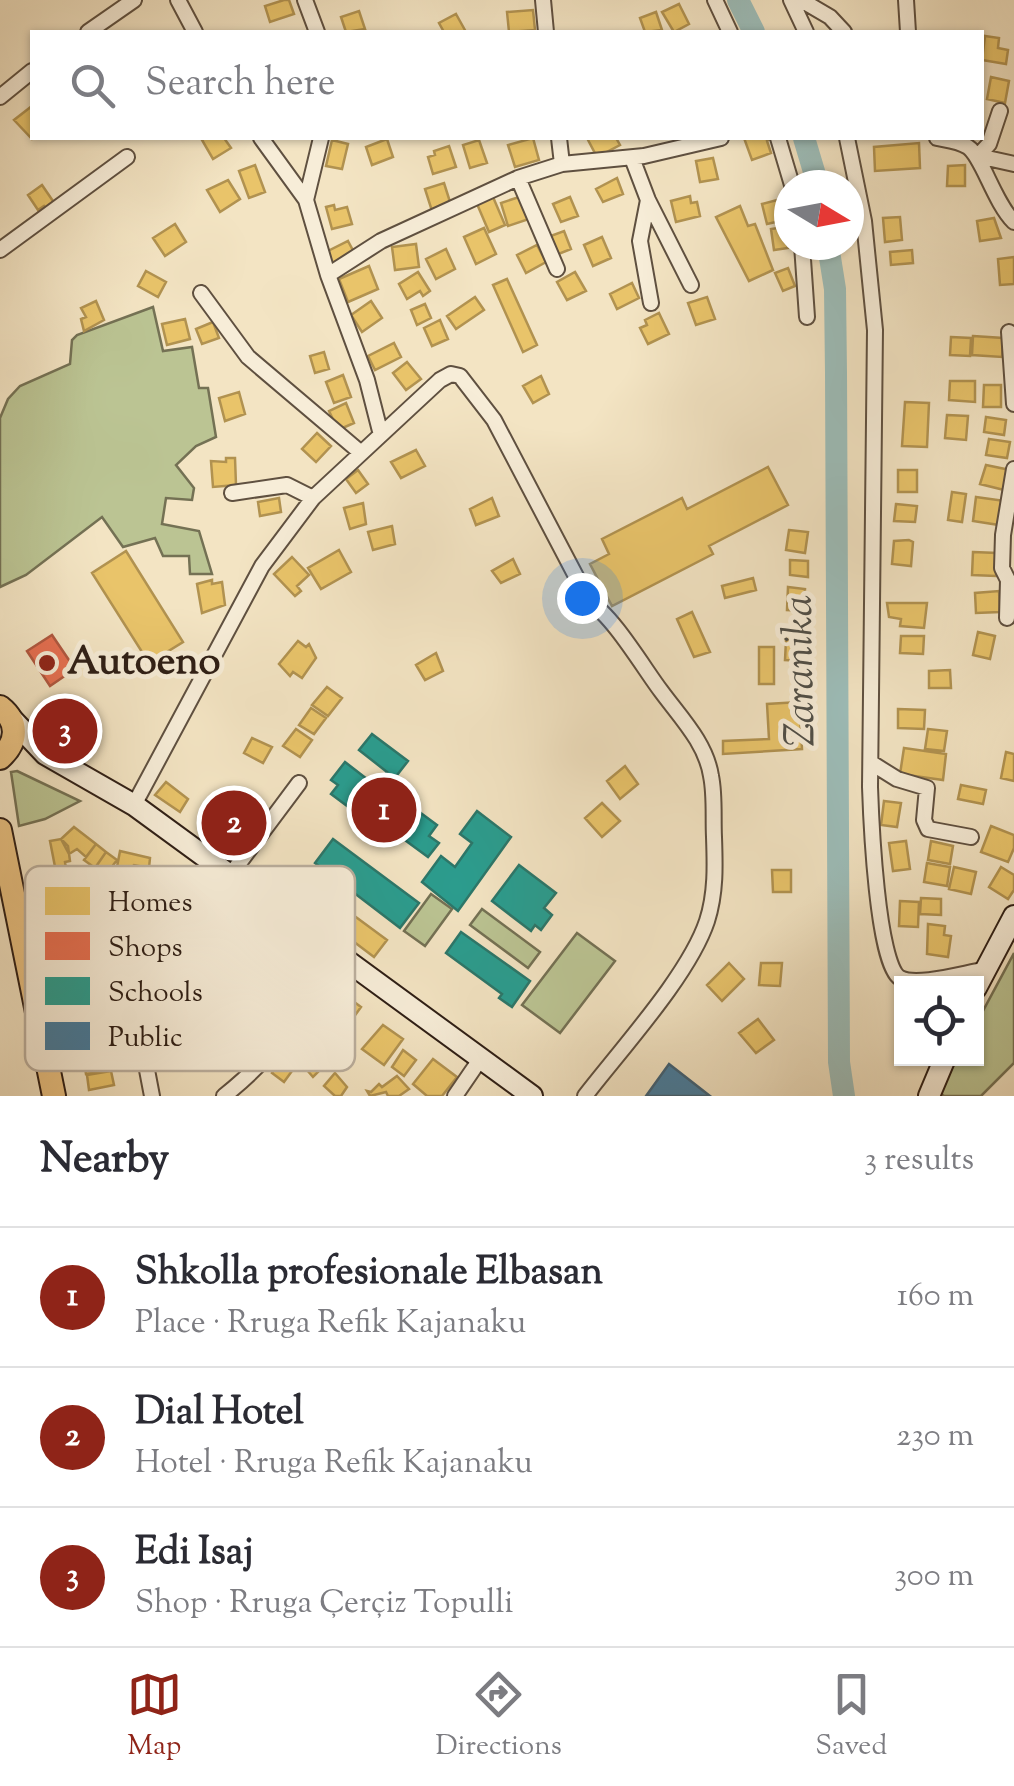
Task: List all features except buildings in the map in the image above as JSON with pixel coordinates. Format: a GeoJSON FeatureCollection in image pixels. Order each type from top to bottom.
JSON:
{"type":"FeatureCollection","features":[{"type":"Feature","properties":{"kind":"main road"},"geometry":{"type":"LineString","coordinates":[[6,713],[46,754],[134,805],[220,866]]}},
{"type":"Feature","properties":{"kind":"main road"},"geometry":{"type":"LineString","coordinates":[[2,756],[14,740],[6,713]]}},
{"type":"Feature","properties":{"kind":"main road"},"geometry":{"type":"LineString","coordinates":[[2,756],[46,754]]}},
{"type":"Feature","properties":{"kind":"main road"},"geometry":{"type":"LineString","coordinates":[[0,830],[25,954]]}},
{"type":"Feature","properties":{"kind":"main road"},"geometry":{"type":"LineString","coordinates":[[0,904],[25,1024]]}},
{"type":"Feature","properties":{"kind":"main road"},"geometry":{"type":"LineString","coordinates":[[983,976],[1014,916]]}},
{"type":"Feature","properties":{"kind":"main road"},"geometry":{"type":"LineString","coordinates":[[355,964],[525,1094]]}},
{"type":"Feature","properties":{"kind":"main road"},"geometry":{"type":"LineString","coordinates":[[929,1096],[942,1066]]}},
{"type":"Feature","properties":{"kind":"main road"},"geometry":{"type":"LineString","coordinates":[[35,1071],[40,1096]]}},
{"type":"Feature","properties":{"kind":"main road"},"geometry":{"type":"LineString","coordinates":[[49,1071],[54,1096]]}},
{"type":"Feature","properties":{"kind":"street"},"geometry":{"type":"LineString","coordinates":[[95,30],[134,0]]}},
{"type":"Feature","properties":{"kind":"street"},"geometry":{"type":"LineString","coordinates":[[178,0],[194,30]]}},
{"type":"Feature","properties":{"kind":"street"},"geometry":{"type":"LineString","coordinates":[[305,0],[316,30]]}},
{"type":"Feature","properties":{"kind":"street"},"geometry":{"type":"LineString","coordinates":[[542,0],[546,30]]}},
{"type":"Feature","properties":{"kind":"street"},"geometry":{"type":"LineString","coordinates":[[715,0],[729,30]]}},
{"type":"Feature","properties":{"kind":"street"},"geometry":{"type":"LineString","coordinates":[[792,0],[805,30]]}},
{"type":"Feature","properties":{"kind":"street"},"geometry":{"type":"LineString","coordinates":[[802,0],[842,30]]}},
{"type":"Feature","properties":{"kind":"street"},"geometry":{"type":"LineString","coordinates":[[906,0],[908,30]]}},
{"type":"Feature","properties":{"kind":"street"},"geometry":{"type":"LineString","coordinates":[[0,97],[30,73]]}},
{"type":"Feature","properties":{"kind":"street"},"geometry":{"type":"LineString","coordinates":[[978,156],[988,144],[1000,111]]}},
{"type":"Feature","properties":{"kind":"street"},"geometry":{"type":"LineString","coordinates":[[263,140],[306,200],[381,436]]}},
{"type":"Feature","properties":{"kind":"street"},"geometry":{"type":"LineString","coordinates":[[306,200],[321,140]]}},
{"type":"Feature","properties":{"kind":"street"},"geometry":{"type":"LineString","coordinates":[[559,140],[562,164]]}},
{"type":"Feature","properties":{"kind":"street"},"geometry":{"type":"LineString","coordinates":[[328,275],[382,241],[518,178],[562,164],[632,158],[712,140]]}},
{"type":"Feature","properties":{"kind":"street"},"geometry":{"type":"LineString","coordinates":[[779,140],[788,170]]}},
{"type":"Feature","properties":{"kind":"street"},"geometry":{"type":"LineString","coordinates":[[847,140],[864,221],[875,330],[872,855],[882,928],[893,973],[897,976]]}},
{"type":"Feature","properties":{"kind":"street"},"geometry":{"type":"LineString","coordinates":[[946,140],[965,144],[978,156],[1014,164]]}},
{"type":"Feature","properties":{"kind":"street"},"geometry":{"type":"LineString","coordinates":[[979,140],[978,156],[984,177],[1014,222]]}},
{"type":"Feature","properties":{"kind":"street"},"geometry":{"type":"LineString","coordinates":[[0,250],[128,157]]}},
{"type":"Feature","properties":{"kind":"street"},"geometry":{"type":"LineString","coordinates":[[632,158],[648,200],[692,285]]}},
{"type":"Feature","properties":{"kind":"street"},"geometry":{"type":"LineString","coordinates":[[518,178],[557,269]]}},
{"type":"Feature","properties":{"kind":"street"},"geometry":{"type":"LineString","coordinates":[[648,200],[640,242],[651,302]]}},
{"type":"Feature","properties":{"kind":"street"},"geometry":{"type":"LineString","coordinates":[[803,260],[807,317]]}},
{"type":"Feature","properties":{"kind":"street"},"geometry":{"type":"LineString","coordinates":[[201,293],[248,358],[360,452]]}},
{"type":"Feature","properties":{"kind":"street"},"geometry":{"type":"LineString","coordinates":[[1009,332],[1014,404]]}},
{"type":"Feature","properties":{"kind":"street"},"geometry":{"type":"LineString","coordinates":[[134,805],[251,585],[313,498],[440,380],[451,374],[460,376],[494,420],[590,602],[623,638],[686,724],[712,775],[715,867],[712,900],[702,934],[688,961],[585,1096]]}},
{"type":"Feature","properties":{"kind":"street"},"geometry":{"type":"LineString","coordinates":[[1008,618],[1003,535],[1014,469]]}},
{"type":"Feature","properties":{"kind":"street"},"geometry":{"type":"LineString","coordinates":[[232,494],[287,485],[313,498]]}},
{"type":"Feature","properties":{"kind":"street"},"geometry":{"type":"LineString","coordinates":[[873,764],[897,779],[926,788],[924,820],[928,829],[971,837]]}},
{"type":"Feature","properties":{"kind":"street"},"geometry":{"type":"LineString","coordinates":[[237,866],[299,783]]}},
{"type":"Feature","properties":{"kind":"street"},"geometry":{"type":"LineString","coordinates":[[455,1096],[481,1058]]}},
{"type":"Feature","properties":{"kind":"street"},"geometry":{"type":"LineString","coordinates":[[147,1071],[152,1096]]}},
{"type":"Feature","properties":{"kind":"street"},"geometry":{"type":"LineString","coordinates":[[224,1096],[253,1071]]}},
{"type":"Feature","properties":{"kind":"green space"},"geometry":{"type":"Polygon","coordinates":[[[153,307],[163,351],[192,347],[199,388],[208,388],[216,437],[196,446],[176,465],[194,488],[192,500],[166,498],[162,524],[199,531],[212,574],[190,574],[189,556],[163,556],[155,538],[123,547],[102,517],[26,575],[0,587],[0,418],[8,399],[20,386],[70,364],[72,340],[77,335],[153,307]]]}},
{"type":"Feature","properties":{"kind":"green space"},"geometry":{"type":"Polygon","coordinates":[[[17,771],[80,801],[45,819],[19,826],[11,772],[17,771]]]}},
{"type":"Feature","properties":{"kind":"green space"},"geometry":{"type":"Polygon","coordinates":[[[431,894],[452,909],[425,946],[404,931],[431,894]]]}},
{"type":"Feature","properties":{"kind":"green space"},"geometry":{"type":"Polygon","coordinates":[[[482,909],[540,952],[528,968],[470,925],[482,909]]]}},
{"type":"Feature","properties":{"kind":"green space"},"geometry":{"type":"Polygon","coordinates":[[[577,933],[615,961],[560,1033],[522,1005],[577,933]]]}},
{"type":"Feature","properties":{"kind":"green space"},"geometry":{"type":"Polygon","coordinates":[[[1014,953],[1014,1063],[981,1096],[944,1096],[939,1092],[953,1066],[984,1066],[984,1009],[1014,953]]]}},
{"type":"Feature","properties":{"kind":"waterway","name":"Zaranika"},"geometry":{"type":"LineString","coordinates":[[738,0],[753,30]]}},
{"type":"Feature","properties":{"kind":"waterway","name":"Zaranika"},"geometry":{"type":"LineString","coordinates":[[805,140],[814,170]]}},
{"type":"Feature","properties":{"kind":"waterway","name":"Zaranika"},"geometry":{"type":"LineString","coordinates":[[830,260],[835,289],[839,1062],[844,1096]]}},
{"type":"Feature","properties":{"kind":"place","name":"Autoeno"},"geometry":{"type":"Point","coordinates":[47,663]}},
{"type":"Feature","properties":{"kind":"place","name":"Edi Isaj"},"geometry":{"type":"Point","coordinates":[65,731]}},
{"type":"Feature","properties":{"kind":"place","name":"Shkolla profesionale Elbasan"},"geometry":{"type":"Point","coordinates":[384,810]}},
{"type":"Feature","properties":{"kind":"place","name":"Dial Hotel"},"geometry":{"type":"Point","coordinates":[234,823]}}]}
